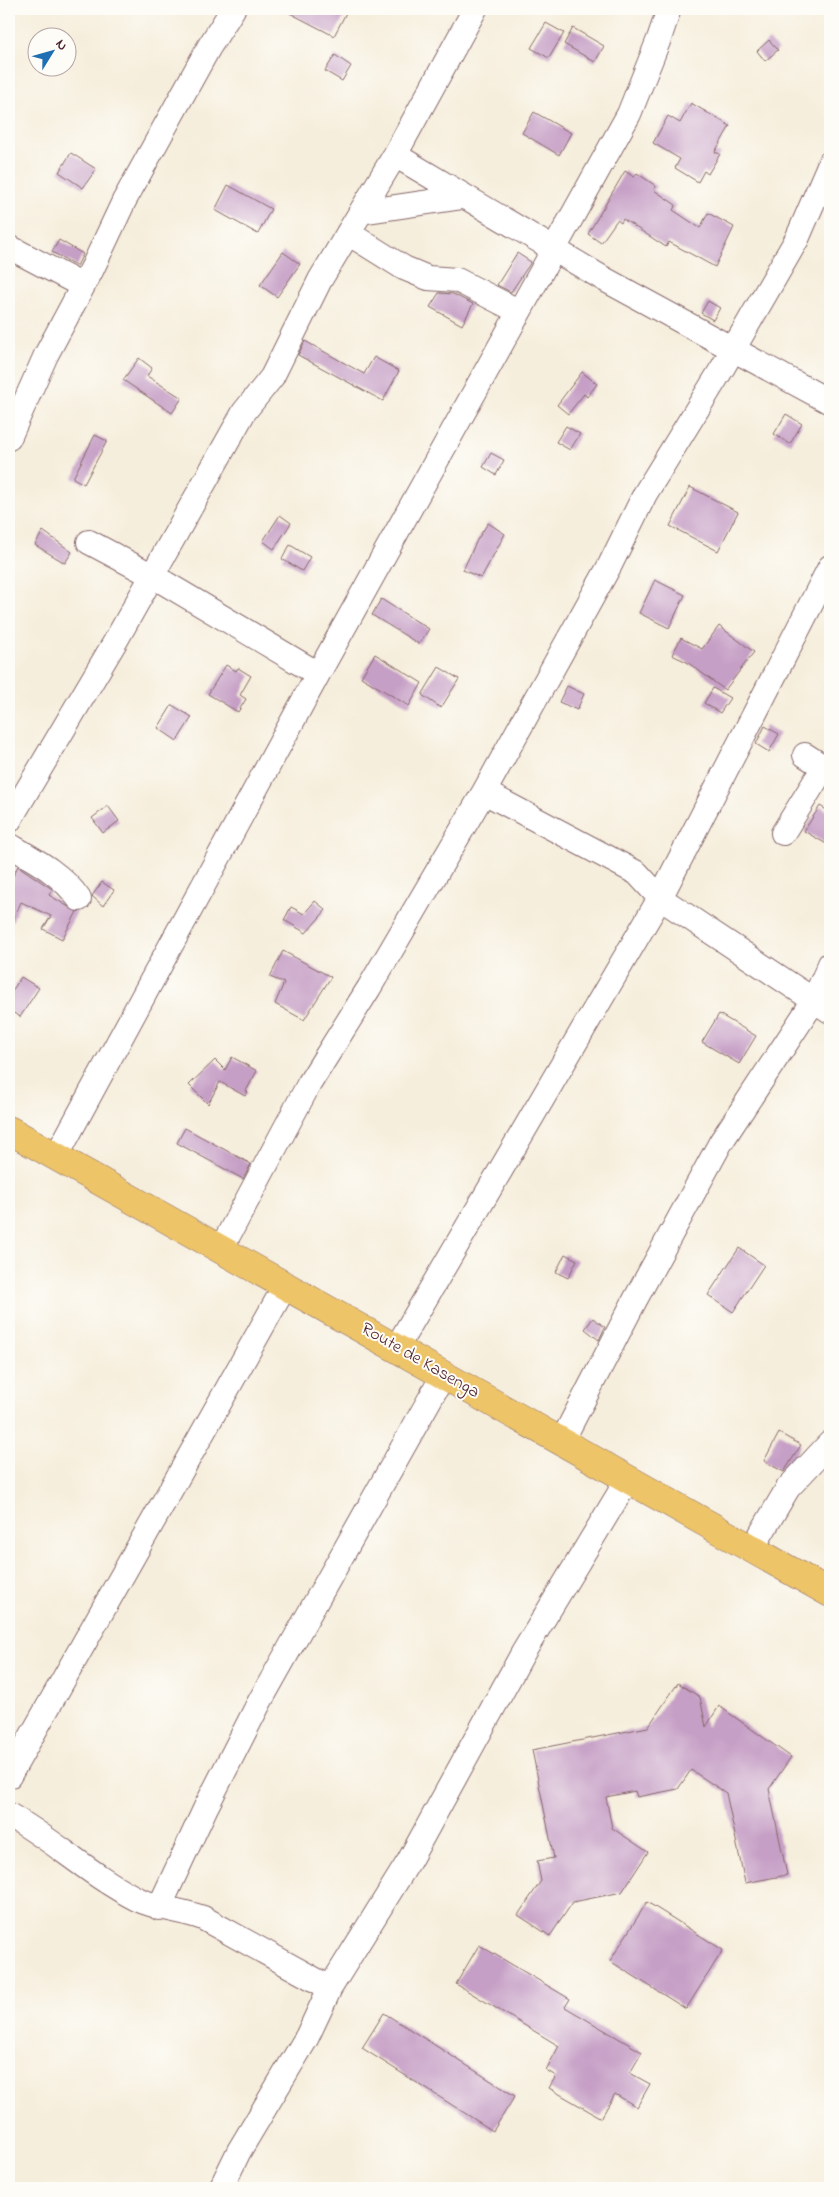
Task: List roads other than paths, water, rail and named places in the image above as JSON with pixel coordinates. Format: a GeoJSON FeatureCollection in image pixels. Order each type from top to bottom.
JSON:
{"type":"FeatureCollection","features":[{"type":"Feature","properties":{"kind":"highway","name":"Route de Kasenga"},"geometry":{"type":"LineString","coordinates":[[9,1130],[830,1593]]}},
{"type":"Feature","properties":{"kind":"street"},"geometry":{"type":"LineString","coordinates":[[9,438],[46,355],[83,286],[124,201],[209,47],[233,9]]}},
{"type":"Feature","properties":{"kind":"street"},"geometry":{"type":"LineString","coordinates":[[9,820],[153,576],[244,412],[272,377],[320,280],[395,155],[475,9]]}},
{"type":"Feature","properties":{"kind":"street"},"geometry":{"type":"LineString","coordinates":[[56,1157],[318,674],[629,114],[659,40],[669,9]]}},
{"type":"Feature","properties":{"kind":"street"},"geometry":{"type":"LineString","coordinates":[[395,155],[463,198],[604,279],[830,402]]}},
{"type":"Feature","properties":{"kind":"street"},"geometry":{"type":"LineString","coordinates":[[221,1249],[309,1084],[369,988],[484,792],[610,565],[645,494],[733,349],[797,238],[830,163]]}},
{"type":"Feature","properties":{"kind":"street"},"geometry":{"type":"LineString","coordinates":[[360,212],[463,198]]}},
{"type":"Feature","properties":{"kind":"street"},"geometry":{"type":"LineString","coordinates":[[348,232],[404,268],[428,278],[457,280],[518,311]]}},
{"type":"Feature","properties":{"kind":"street"},"geometry":{"type":"LineString","coordinates":[[9,247],[83,286]]}},
{"type":"Feature","properties":{"kind":"street"},"geometry":{"type":"LineString","coordinates":[[89,542],[153,576],[318,674]]}},
{"type":"Feature","properties":{"kind":"street"},"geometry":{"type":"LineString","coordinates":[[396,1347],[660,898],[830,568]]}},
{"type":"Feature","properties":{"kind":"street"},"geometry":{"type":"LineString","coordinates":[[784,833],[820,765]]}},
{"type":"Feature","properties":{"kind":"street"},"geometry":{"type":"LineString","coordinates":[[484,792],[637,873],[660,898],[822,1006]]}},
{"type":"Feature","properties":{"kind":"street"},"geometry":{"type":"LineString","coordinates":[[9,845],[46,867],[73,890],[79,899]]}},
{"type":"Feature","properties":{"kind":"street"},"geometry":{"type":"LineString","coordinates":[[562,1441],[635,1300],[721,1142],[822,1006],[830,964]]}},
{"type":"Feature","properties":{"kind":"street"},"geometry":{"type":"LineString","coordinates":[[9,1776],[126,1567],[164,1505],[285,1286]]}},
{"type":"Feature","properties":{"kind":"street"},"geometry":{"type":"LineString","coordinates":[[160,1908],[206,1807],[260,1702],[444,1374]]}},
{"type":"Feature","properties":{"kind":"street"},"geometry":{"type":"LineString","coordinates":[[752,1549],[788,1488],[830,1443]]}},
{"type":"Feature","properties":{"kind":"street"},"geometry":{"type":"LineString","coordinates":[[221,2188],[239,2152],[306,2037],[330,1988],[409,1861],[523,1653],[628,1479]]}},
{"type":"Feature","properties":{"kind":"street"},"geometry":{"type":"LineString","coordinates":[[9,1815],[40,1832],[90,1872],[138,1899],[160,1908],[184,1911],[204,1918],[330,1988]]}}]}
